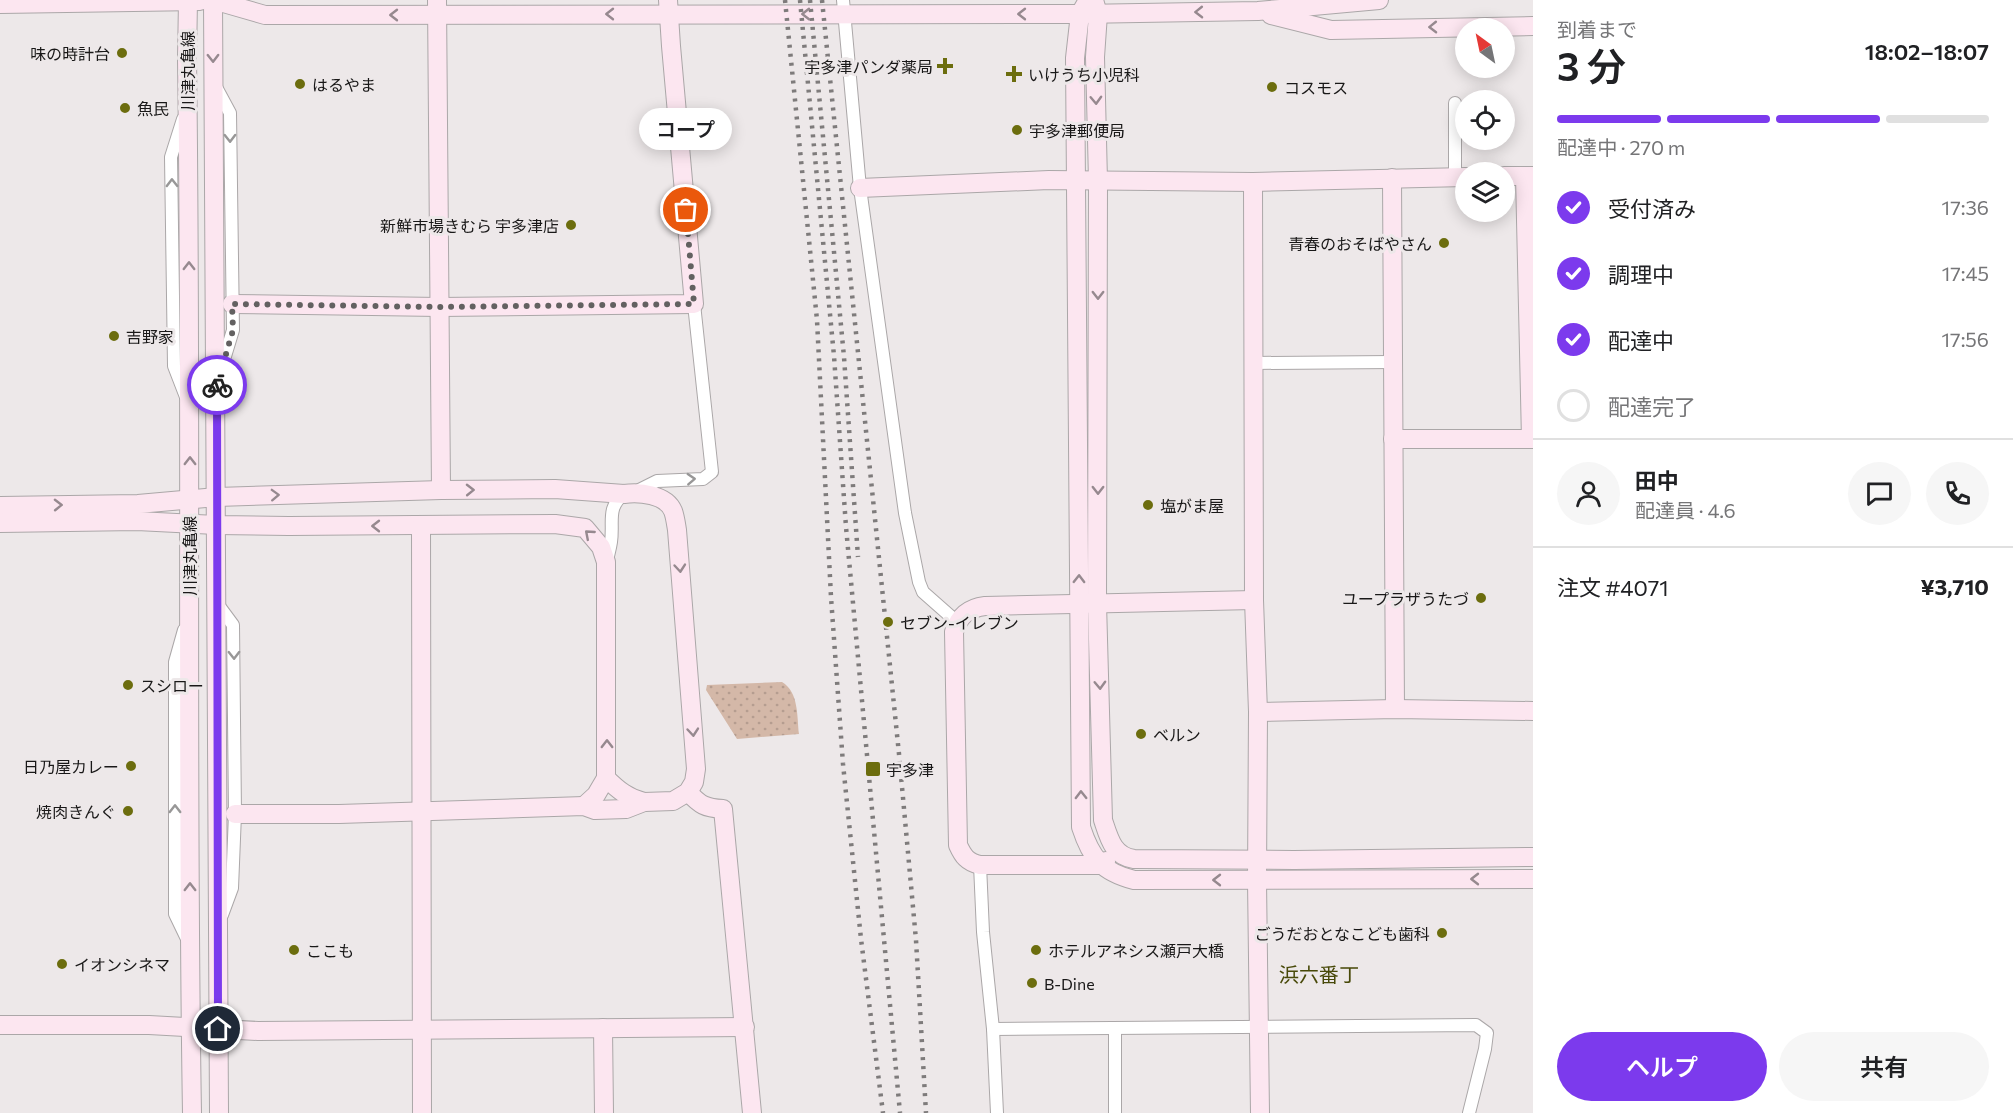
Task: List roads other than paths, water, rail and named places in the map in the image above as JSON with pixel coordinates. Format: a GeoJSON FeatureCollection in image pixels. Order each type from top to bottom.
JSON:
{"type":"FeatureCollection","features":[{"type":"Feature","properties":{"kind":"street","name":"川津丸亀線"},"geometry":{"type":"LineString","coordinates":[[188,0],[191,1111]]}},
{"type":"Feature","properties":{"kind":"street"},"geometry":{"type":"LineString","coordinates":[[0,4],[213,0],[265,15],[437,7],[1090,7],[1258,11],[1379,0]]}},
{"type":"Feature","properties":{"kind":"street","name":"川津丸亀線"},"geometry":{"type":"LineString","coordinates":[[213,0],[219,1113]]}},
{"type":"Feature","properties":{"kind":"street"},"geometry":{"type":"LineString","coordinates":[[1353,0],[1358,1]]}},
{"type":"Feature","properties":{"kind":"street"},"geometry":{"type":"LineString","coordinates":[[437,7],[441,490]]}},
{"type":"Feature","properties":{"kind":"street"},"geometry":{"type":"LineString","coordinates":[[584,806],[596,795],[606,778],[606,562],[611,543],[612,511],[616,501],[657,481],[703,479],[711,472],[712,461],[694,304],[669,7]]}},
{"type":"Feature","properties":{"kind":"street"},"geometry":{"type":"LineString","coordinates":[[844,7],[860,188],[900,480],[919,582],[923,592],[957,622]]}},
{"type":"Feature","properties":{"kind":"street"},"geometry":{"type":"LineString","coordinates":[[1090,7],[1095,57],[1098,181],[1097,603],[1103,820],[1110,841],[1118,853],[1134,860],[1533,857]]}},
{"type":"Feature","properties":{"kind":"street"},"geometry":{"type":"LineString","coordinates":[[1090,7],[1075,58],[1081,827],[1088,848],[1107,871],[1134,880],[1533,879]]}},
{"type":"Feature","properties":{"kind":"street"},"geometry":{"type":"LineString","coordinates":[[1258,11],[1331,30],[1533,26]]}},
{"type":"Feature","properties":{"kind":"street"},"geometry":{"type":"LineString","coordinates":[[214,83],[230,113],[233,330],[216,388]]}},
{"type":"Feature","properties":{"kind":"street"},"geometry":{"type":"LineString","coordinates":[[1393,439],[1532,439],[1529,176]]}},
{"type":"Feature","properties":{"kind":"street"},"geometry":{"type":"LineString","coordinates":[[860,188],[1049,180],[1253,182],[1455,177]]}},
{"type":"Feature","properties":{"kind":"street"},"geometry":{"type":"LineString","coordinates":[[1392,178],[1395,709]]}},
{"type":"Feature","properties":{"kind":"street"},"geometry":{"type":"LineString","coordinates":[[1253,182],[1254,600],[1258,712],[1257,880],[1260,1113]]}},
{"type":"Feature","properties":{"kind":"street"},"geometry":{"type":"LineString","coordinates":[[232,304],[439,307],[694,304]]}},
{"type":"Feature","properties":{"kind":"street"},"geometry":{"type":"LineString","coordinates":[[1254,363],[1393,362]]}},
{"type":"Feature","properties":{"kind":"street"},"geometry":{"type":"LineString","coordinates":[[0,506],[138,504],[217,497],[441,490],[555,489],[630,493],[667,502],[673,510],[677,530],[696,769],[694,782],[688,792],[673,801],[644,802],[630,798],[616,789],[606,778]]}},
{"type":"Feature","properties":{"kind":"street"},"geometry":{"type":"LineString","coordinates":[[0,523],[137,521],[216,525],[571,525],[585,528],[594,537],[606,562]]}},
{"type":"Feature","properties":{"kind":"street"},"geometry":{"type":"LineString","coordinates":[[421,526],[420,1029],[422,1113]]}},
{"type":"Feature","properties":{"kind":"street"},"geometry":{"type":"LineString","coordinates":[[1118,853],[1100,865],[980,865],[970,863],[962,855],[958,845],[954,632],[957,622],[963,614],[978,607],[1254,600]]}},
{"type":"Feature","properties":{"kind":"street"},"geometry":{"type":"LineString","coordinates":[[216,602],[233,625],[235,814],[232,888],[217,930]]}},
{"type":"Feature","properties":{"kind":"street"},"geometry":{"type":"LineString","coordinates":[[1258,712],[1395,709],[1533,711]]}},
{"type":"Feature","properties":{"kind":"street"},"geometry":{"type":"LineString","coordinates":[[688,792],[699,804],[723,809],[752,1113]]}},
{"type":"Feature","properties":{"kind":"street"},"geometry":{"type":"LineString","coordinates":[[235,814],[339,814],[584,806],[595,810],[626,809],[644,802]]}},
{"type":"Feature","properties":{"kind":"street"},"geometry":{"type":"LineString","coordinates":[[980,865],[982,932],[993,1029],[997,1113]]}},
{"type":"Feature","properties":{"kind":"street"},"geometry":{"type":"LineString","coordinates":[[0,1025],[149,1025],[258,1030],[745,1027]]}},
{"type":"Feature","properties":{"kind":"street"},"geometry":{"type":"LineString","coordinates":[[993,1029],[1476,1025],[1487,1033],[1469,1113]]}},
{"type":"Feature","properties":{"kind":"street"},"geometry":{"type":"LineString","coordinates":[[603,1028],[604,1113]]}},
{"type":"Feature","properties":{"kind":"street"},"geometry":{"type":"LineString","coordinates":[[1115,1028],[1115,1113]]}},
{"type":"Feature","properties":{"kind":"street"},"geometry":{"type":"LineString","coordinates":[[219,1093],[230,1113]]}},
{"type":"Feature","properties":{"kind":"railway"},"geometry":{"type":"LineString","coordinates":[[785,0],[817,320],[831,597],[843,764],[861,939],[883,1113]]}},
{"type":"Feature","properties":{"kind":"railway"},"geometry":{"type":"LineString","coordinates":[[800,0],[834,356],[846,527],[900,1113]]}},
{"type":"Feature","properties":{"kind":"railway"},"geometry":{"type":"LineString","coordinates":[[810,0],[844,357],[858,557]]}},
{"type":"Feature","properties":{"kind":"railway"},"geometry":{"type":"LineString","coordinates":[[822,0],[899,754],[916,940],[926,1113]]}},
{"type":"Feature","properties":{"kind":"place","name":"味の時計台"},"geometry":{"type":"Point","coordinates":[122,53]}},
{"type":"Feature","properties":{"kind":"place","name":"宇多津パンダ薬局"},"geometry":{"type":"Point","coordinates":[945,66]}},
{"type":"Feature","properties":{"kind":"place","name":"いけうち小児科"},"geometry":{"type":"Point","coordinates":[1014,74]}},
{"type":"Feature","properties":{"kind":"place","name":"はるやま"},"geometry":{"type":"Point","coordinates":[300,84]}},
{"type":"Feature","properties":{"kind":"place","name":"コスモス"},"geometry":{"type":"Point","coordinates":[1272,87]}},
{"type":"Feature","properties":{"kind":"place","name":"魚民"},"geometry":{"type":"Point","coordinates":[125,108]}},
{"type":"Feature","properties":{"kind":"place","name":"宇多津郵便局"},"geometry":{"type":"Point","coordinates":[1017,130]}},
{"type":"Feature","properties":{"kind":"place","name":"コープ"},"geometry":{"type":"Point","coordinates":[686,210]}},
{"type":"Feature","properties":{"kind":"place","name":"新鮮市場きむら 宇多津店"},"geometry":{"type":"Point","coordinates":[571,225]}},
{"type":"Feature","properties":{"kind":"place","name":"青春のおそばやさん"},"geometry":{"type":"Point","coordinates":[1444,243]}},
{"type":"Feature","properties":{"kind":"place","name":"吉野家"},"geometry":{"type":"Point","coordinates":[114,336]}},
{"type":"Feature","properties":{"kind":"place","name":"塩がま屋"},"geometry":{"type":"Point","coordinates":[1148,505]}},
{"type":"Feature","properties":{"kind":"place","name":"ユープラザうたづ"},"geometry":{"type":"Point","coordinates":[1481,598]}},
{"type":"Feature","properties":{"kind":"place","name":"セブン-イレブン"},"geometry":{"type":"Point","coordinates":[888,622]}},
{"type":"Feature","properties":{"kind":"place","name":"スシロー"},"geometry":{"type":"Point","coordinates":[128,685]}},
{"type":"Feature","properties":{"kind":"place","name":"ベルン"},"geometry":{"type":"Point","coordinates":[1141,734]}},
{"type":"Feature","properties":{"kind":"place","name":"日乃屋カレー"},"geometry":{"type":"Point","coordinates":[131,766]}},
{"type":"Feature","properties":{"kind":"place","name":"宇多津"},"geometry":{"type":"Point","coordinates":[873,769]}},
{"type":"Feature","properties":{"kind":"place","name":"焼肉きんぐ"},"geometry":{"type":"Point","coordinates":[128,811]}},
{"type":"Feature","properties":{"kind":"place","name":"ごうだおとなこども歯科"},"geometry":{"type":"Point","coordinates":[1442,933]}},
{"type":"Feature","properties":{"kind":"place","name":"ここも"},"geometry":{"type":"Point","coordinates":[294,950]}},
{"type":"Feature","properties":{"kind":"place","name":"ホテルアネシス瀬戸大橋"},"geometry":{"type":"Point","coordinates":[1036,950]}},
{"type":"Feature","properties":{"kind":"place","name":"イオンシネマ"},"geometry":{"type":"Point","coordinates":[62,964]}},
{"type":"Feature","properties":{"kind":"place","name":"B-Dine"},"geometry":{"type":"Point","coordinates":[1032,983]}},
{"type":"Feature","properties":{"kind":"district","name":"浜六番丁"},"geometry":{"type":"Point","coordinates":[1319,974]}}]}
